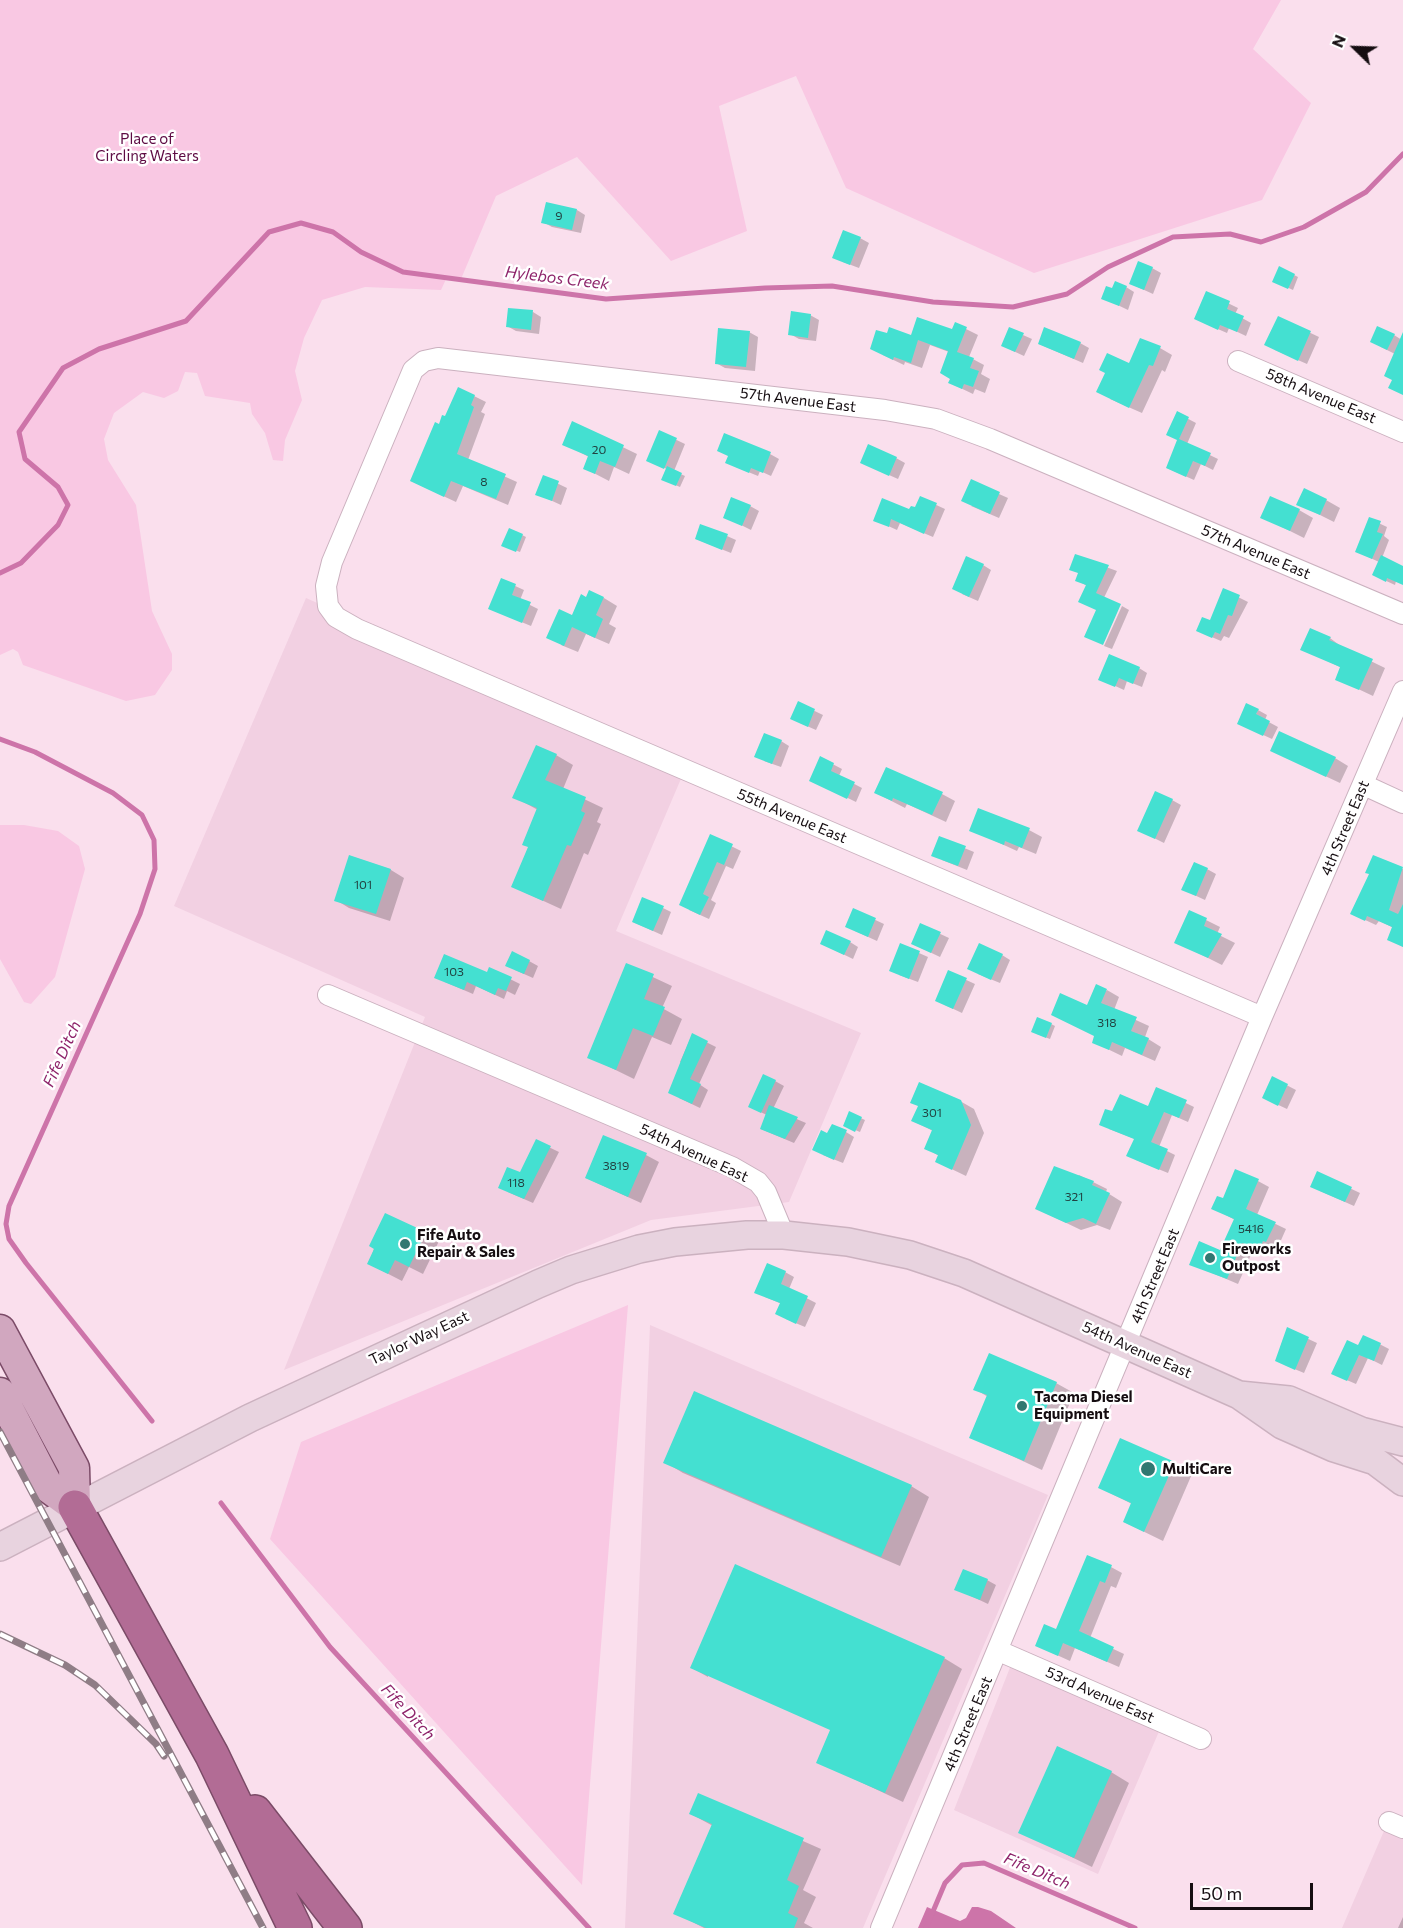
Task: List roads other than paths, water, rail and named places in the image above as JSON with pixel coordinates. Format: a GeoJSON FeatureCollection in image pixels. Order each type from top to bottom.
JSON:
{"type":"FeatureCollection","features":[{"type":"Feature","properties":{"kind":"highway"},"geometry":{"type":"LineString","coordinates":[[75,1508],[212,1755],[295,1928]]}},
{"type":"Feature","properties":{"kind":"highway"},"geometry":{"type":"LineString","coordinates":[[212,1755],[345,1928]]}},
{"type":"Feature","properties":{"kind":"main road","name":"54th Avenue East"},"geometry":{"type":"LineString","coordinates":[[784,1235],[869,1245],[940,1265],[1239,1395],[1282,1425],[1334,1448],[1375,1461],[1403,1482]]}},
{"type":"Feature","properties":{"kind":"main road","name":"Taylor Way East"},"geometry":{"type":"LineString","coordinates":[[0,1547],[306,1391],[571,1270],[639,1249],[675,1242],[720,1237],[784,1235]]}},
{"type":"Feature","properties":{"kind":"main road"},"geometry":{"type":"LineString","coordinates":[[0,1330],[74,1468],[75,1508]]}},
{"type":"Feature","properties":{"kind":"main road"},"geometry":{"type":"LineString","coordinates":[[0,1393],[49,1488],[75,1508]]}},
{"type":"Feature","properties":{"kind":"main road","name":"54th Avenue East"},"geometry":{"type":"LineString","coordinates":[[1239,1395],[1289,1400],[1360,1431],[1403,1442]]}},
{"type":"Feature","properties":{"kind":"street","name":"57th Avenue East"},"geometry":{"type":"LineString","coordinates":[[328,606],[326,586],[333,562],[413,370],[424,361],[438,358],[885,410],[936,419],[979,434],[1403,614]]}},
{"type":"Feature","properties":{"kind":"street","name":"58th Avenue East"},"geometry":{"type":"LineString","coordinates":[[1238,361],[1403,432]]}},
{"type":"Feature","properties":{"kind":"street","name":"55th Avenue East"},"geometry":{"type":"LineString","coordinates":[[328,606],[342,621],[384,641],[1262,1017]]}},
{"type":"Feature","properties":{"kind":"street","name":"4th Street East"},"geometry":{"type":"LineString","coordinates":[[881,1928],[999,1651],[1262,1017],[1403,691]]}},
{"type":"Feature","properties":{"kind":"street"},"geometry":{"type":"LineString","coordinates":[[1364,785],[1403,803]]}},
{"type":"Feature","properties":{"kind":"street","name":"54th Avenue East"},"geometry":{"type":"LineString","coordinates":[[328,995],[739,1170],[758,1182],[766,1192],[784,1235]]}},
{"type":"Feature","properties":{"kind":"street","name":"53rd Avenue East"},"geometry":{"type":"LineString","coordinates":[[999,1651],[1201,1739]]}},
{"type":"Feature","properties":{"kind":"waterway","name":"Hylebos Creek"},"geometry":{"type":"LineString","coordinates":[[0,573],[21,563],[58,525],[68,505],[58,487],[25,459],[19,432],[63,368],[99,349],[186,321],[269,232],[301,223],[333,232],[361,252],[403,272],[606,299],[765,288],[832,286],[933,302],[1013,307],[1067,294],[1108,267],[1173,237],[1230,234],[1261,242],[1304,227],[1366,192],[1403,154]]}},
{"type":"Feature","properties":{"kind":"waterway","name":"Fife Ditch"},"geometry":{"type":"LineString","coordinates":[[0,739],[35,752],[113,793],[142,815],[154,840],[155,869],[140,914],[9,1206],[6,1224],[9,1239],[26,1263],[152,1421]]}},
{"type":"Feature","properties":{"kind":"waterway","name":"Fife Ditch"},"geometry":{"type":"LineString","coordinates":[[221,1503],[330,1647],[589,1928]]}},
{"type":"Feature","properties":{"kind":"waterway","name":"Fife Ditch"},"geometry":{"type":"LineString","coordinates":[[926,1928],[945,1883],[962,1865],[984,1863],[1135,1928]]}},
{"type":"Feature","properties":{"kind":"railway"},"geometry":{"type":"LineString","coordinates":[[0,1432],[263,1928]]}},
{"type":"Feature","properties":{"kind":"railway"},"geometry":{"type":"LineString","coordinates":[[0,1634],[65,1665],[95,1685],[156,1744],[164,1756]]}},
{"type":"Feature","properties":{"kind":"place","name":"Fife Auto Repair & Sales"},"geometry":{"type":"Point","coordinates":[405,1244]}},
{"type":"Feature","properties":{"kind":"place","name":"Fireworks Outpost"},"geometry":{"type":"Point","coordinates":[1210,1258]}},
{"type":"Feature","properties":{"kind":"place","name":"Tacoma Diesel Equipment"},"geometry":{"type":"Point","coordinates":[1022,1406]}},
{"type":"Feature","properties":{"kind":"place","name":"MultiCare"},"geometry":{"type":"Point","coordinates":[1148,1469]}},
{"type":"Feature","properties":{"kind":"park label","name":"Place of Circling Waters"},"geometry":{"type":"Point","coordinates":[147,148]}}]}
